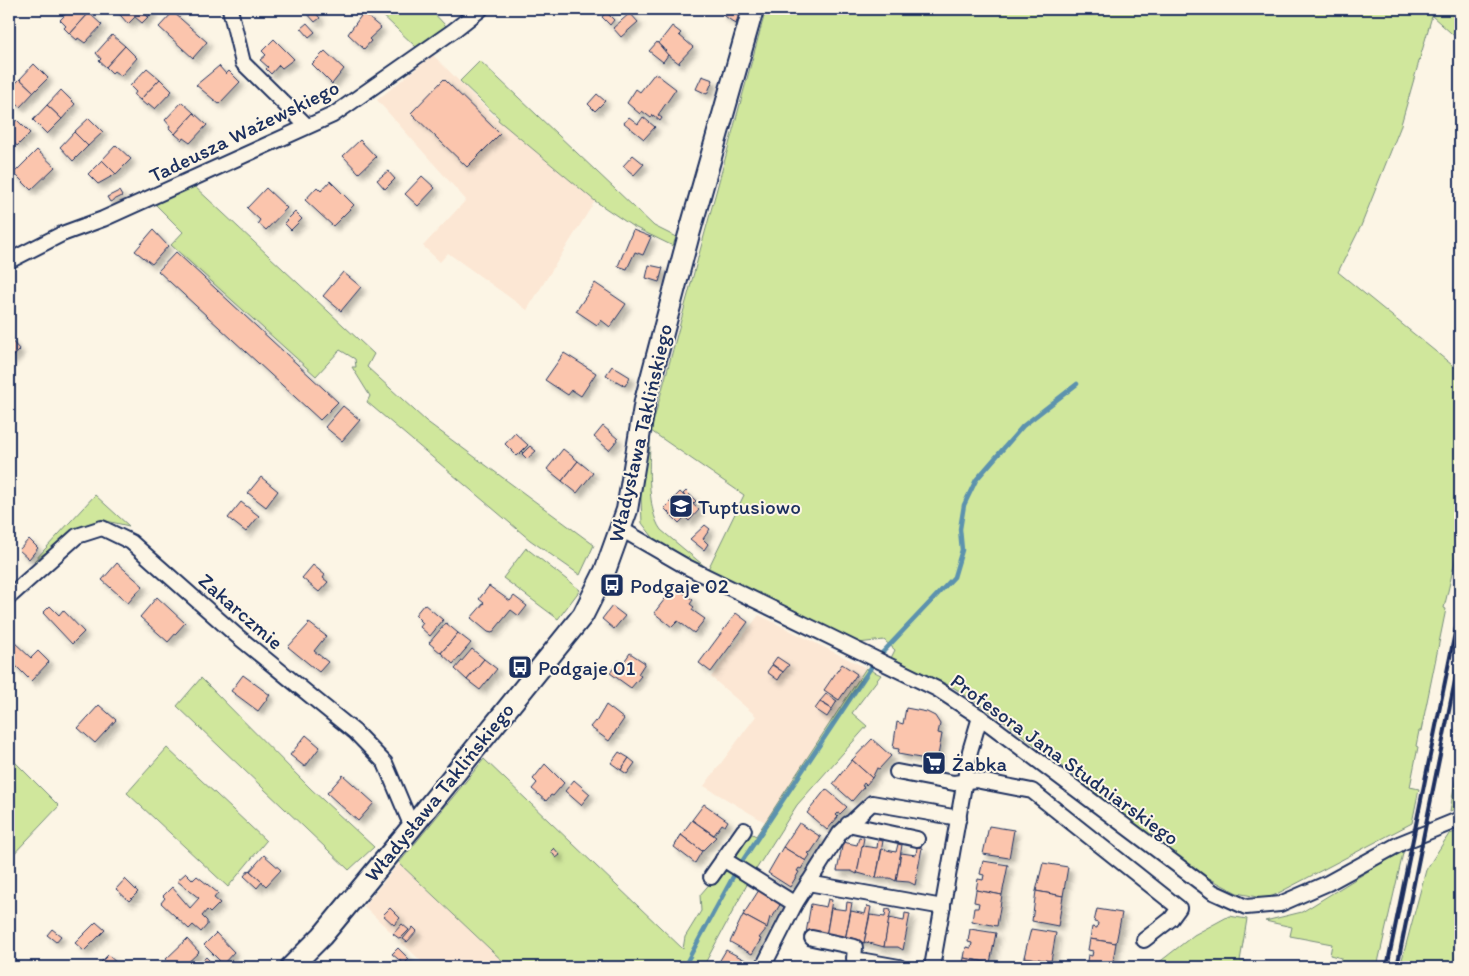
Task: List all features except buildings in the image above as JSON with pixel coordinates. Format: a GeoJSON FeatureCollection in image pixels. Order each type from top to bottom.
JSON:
{"type":"FeatureCollection","features":[{"type":"Feature","properties":{"kind":"street"},"geometry":{"type":"LineString","coordinates":[[230,9],[243,63],[307,126]]}},
{"type":"Feature","properties":{"kind":"street","name":"Tadeusza Ważewskiego"},"geometry":{"type":"LineString","coordinates":[[9,261],[62,234],[103,219],[334,114],[481,9]]}},
{"type":"Feature","properties":{"kind":"street","name":"Władysława Taklińskiego"},"geometry":{"type":"LineString","coordinates":[[291,967],[322,936],[584,615],[606,571],[621,530],[632,488],[645,401],[688,238],[753,9]]}},
{"type":"Feature","properties":{"kind":"street","name":"Zakarczmie"},"geometry":{"type":"LineString","coordinates":[[9,597],[77,536],[102,528],[131,542],[236,635],[355,732],[384,763],[412,827]]}},
{"type":"Feature","properties":{"kind":"street","name":"Profesora Jana Studniarskiego"},"geometry":{"type":"LineString","coordinates":[[621,530],[685,566],[937,689],[980,717],[1214,892],[1246,907],[1258,908],[1291,901],[1401,843],[1460,819]]}},
{"type":"Feature","properties":{"kind":"street"},"geometry":{"type":"LineString","coordinates":[[932,967],[970,751],[980,717]]}},
{"type":"Feature","properties":{"kind":"street"},"geometry":{"type":"LineString","coordinates":[[897,772],[954,783],[975,780],[1032,791],[1180,908],[1171,919],[1144,940]]}},
{"type":"Feature","properties":{"kind":"street"},"geometry":{"type":"LineString","coordinates":[[763,967],[795,904],[840,833],[872,803],[959,818]]}},
{"type":"Feature","properties":{"kind":"street"},"geometry":{"type":"LineString","coordinates":[[848,824],[917,839]]}},
{"type":"Feature","properties":{"kind":"street"},"geometry":{"type":"LineString","coordinates":[[711,877],[744,830]]}},
{"type":"Feature","properties":{"kind":"street"},"geometry":{"type":"LineString","coordinates":[[724,859],[795,904]]}},
{"type":"Feature","properties":{"kind":"street"},"geometry":{"type":"LineString","coordinates":[[808,883],[943,907]]}},
{"type":"Feature","properties":{"kind":"street"},"geometry":{"type":"LineString","coordinates":[[812,938],[855,947],[854,958],[899,967]]}},
{"type":"Feature","properties":{"kind":"shaded area"},"geometry":{"type":"Polygon","coordinates":[[[433,55],[498,120],[595,201],[527,310],[448,253],[440,262],[423,246],[466,200],[377,100],[433,55]]]}},
{"type":"Feature","properties":{"kind":"shaded area"},"geometry":{"type":"Polygon","coordinates":[[[759,615],[866,668],[765,822],[704,786],[756,716],[711,677],[759,615]]]}},
{"type":"Feature","properties":{"kind":"shaded area"},"geometry":{"type":"Polygon","coordinates":[[[399,863],[509,967],[427,967],[364,906],[399,863]]]}},
{"type":"Feature","properties":{"kind":"green space"},"geometry":{"type":"Polygon","coordinates":[[[376,9],[430,9],[446,26],[416,47],[376,9]]]}},
{"type":"Feature","properties":{"kind":"green space"},"geometry":{"type":"Polygon","coordinates":[[[766,9],[1460,9],[1460,41],[1432,16],[1400,128],[1361,226],[1338,272],[1457,369],[1460,357],[1460,540],[1444,608],[1446,609],[1421,731],[1419,731],[1416,746],[1418,747],[1410,787],[1419,789],[1412,823],[1267,899],[1237,893],[1194,870],[1000,718],[953,687],[891,658],[895,650],[884,640],[858,643],[708,569],[655,540],[642,523],[641,497],[648,428],[651,430],[766,9]],[[651,431],[649,468],[651,497],[656,521],[661,530],[708,569],[744,495],[651,431]]]}},
{"type":"Feature","properties":{"kind":"green space"},"geometry":{"type":"Polygon","coordinates":[[[480,61],[654,226],[676,237],[673,246],[632,226],[595,201],[498,120],[499,118],[460,81],[480,61]]]}},
{"type":"Feature","properties":{"kind":"green space"},"geometry":{"type":"Polygon","coordinates":[[[193,185],[374,354],[367,367],[426,421],[594,545],[580,575],[530,540],[367,402],[370,396],[352,367],[356,367],[355,359],[340,350],[316,376],[171,245],[183,232],[155,204],[193,185]]]}},
{"type":"Feature","properties":{"kind":"green space"},"geometry":{"type":"Polygon","coordinates":[[[95,495],[129,526],[102,520],[72,533],[34,561],[95,495]]]}},
{"type":"Feature","properties":{"kind":"green space"},"geometry":{"type":"Polygon","coordinates":[[[526,548],[580,590],[558,619],[503,578],[526,548]]]}},
{"type":"Feature","properties":{"kind":"green space"},"geometry":{"type":"Polygon","coordinates":[[[866,668],[881,675],[852,713],[867,726],[797,805],[755,871],[731,857],[747,831],[756,836],[866,668]]]}},
{"type":"Feature","properties":{"kind":"green space"},"geometry":{"type":"Polygon","coordinates":[[[201,678],[311,789],[374,847],[349,870],[177,706],[201,678]]]}},
{"type":"Feature","properties":{"kind":"green space"},"geometry":{"type":"Polygon","coordinates":[[[1460,723],[1460,789],[1455,809],[1450,811],[1458,763],[1455,762],[1460,723]]]}},
{"type":"Feature","properties":{"kind":"green space"},"geometry":{"type":"Polygon","coordinates":[[[167,748],[266,841],[228,887],[127,793],[167,748]]]}},
{"type":"Feature","properties":{"kind":"green space"},"geometry":{"type":"Polygon","coordinates":[[[9,756],[59,806],[9,859],[9,756]]]}},
{"type":"Feature","properties":{"kind":"green space"},"geometry":{"type":"Polygon","coordinates":[[[484,759],[683,949],[685,937],[701,911],[700,895],[725,866],[749,881],[703,967],[509,967],[399,863],[484,759]]]}},
{"type":"Feature","properties":{"kind":"green space"},"geometry":{"type":"Polygon","coordinates":[[[1460,831],[1460,967],[1400,967],[1426,870],[1449,834],[1460,831]]]}},
{"type":"Feature","properties":{"kind":"green space"},"geometry":{"type":"Polygon","coordinates":[[[1404,849],[1377,967],[1339,967],[1341,958],[1330,955],[1332,944],[1290,936],[1292,927],[1265,921],[1302,912],[1404,849]]]}},
{"type":"Feature","properties":{"kind":"green space"},"geometry":{"type":"Polygon","coordinates":[[[1229,916],[1247,919],[1240,961],[1271,967],[1153,967],[1194,935],[1229,916]]]}},
{"type":"Feature","properties":{"kind":"waterway"},"geometry":{"type":"LineString","coordinates":[[882,653],[954,577],[962,550],[960,529],[964,505],[976,480],[1023,426],[1077,384]]}},
{"type":"Feature","properties":{"kind":"waterway"},"geometry":{"type":"LineString","coordinates":[[743,860],[872,666]]}},
{"type":"Feature","properties":{"kind":"waterway"},"geometry":{"type":"LineString","coordinates":[[684,967],[734,875]]}},
{"type":"Feature","properties":{"kind":"railway"},"geometry":{"type":"LineString","coordinates":[[1387,967],[1460,608]]}},
{"type":"Feature","properties":{"kind":"railway"},"geometry":{"type":"LineString","coordinates":[[1397,967],[1460,656]]}},
{"type":"Feature","properties":{"kind":"place","name":"Tuptusiowo"},"geometry":{"type":"Point","coordinates":[681,506]}},
{"type":"Feature","properties":{"kind":"place","name":"Podgaje 02"},"geometry":{"type":"Point","coordinates":[612,585]}},
{"type":"Feature","properties":{"kind":"place","name":"Podgaje 01"},"geometry":{"type":"Point","coordinates":[520,667]}},
{"type":"Feature","properties":{"kind":"place","name":"Żabka"},"geometry":{"type":"Point","coordinates":[934,763]}}]}
